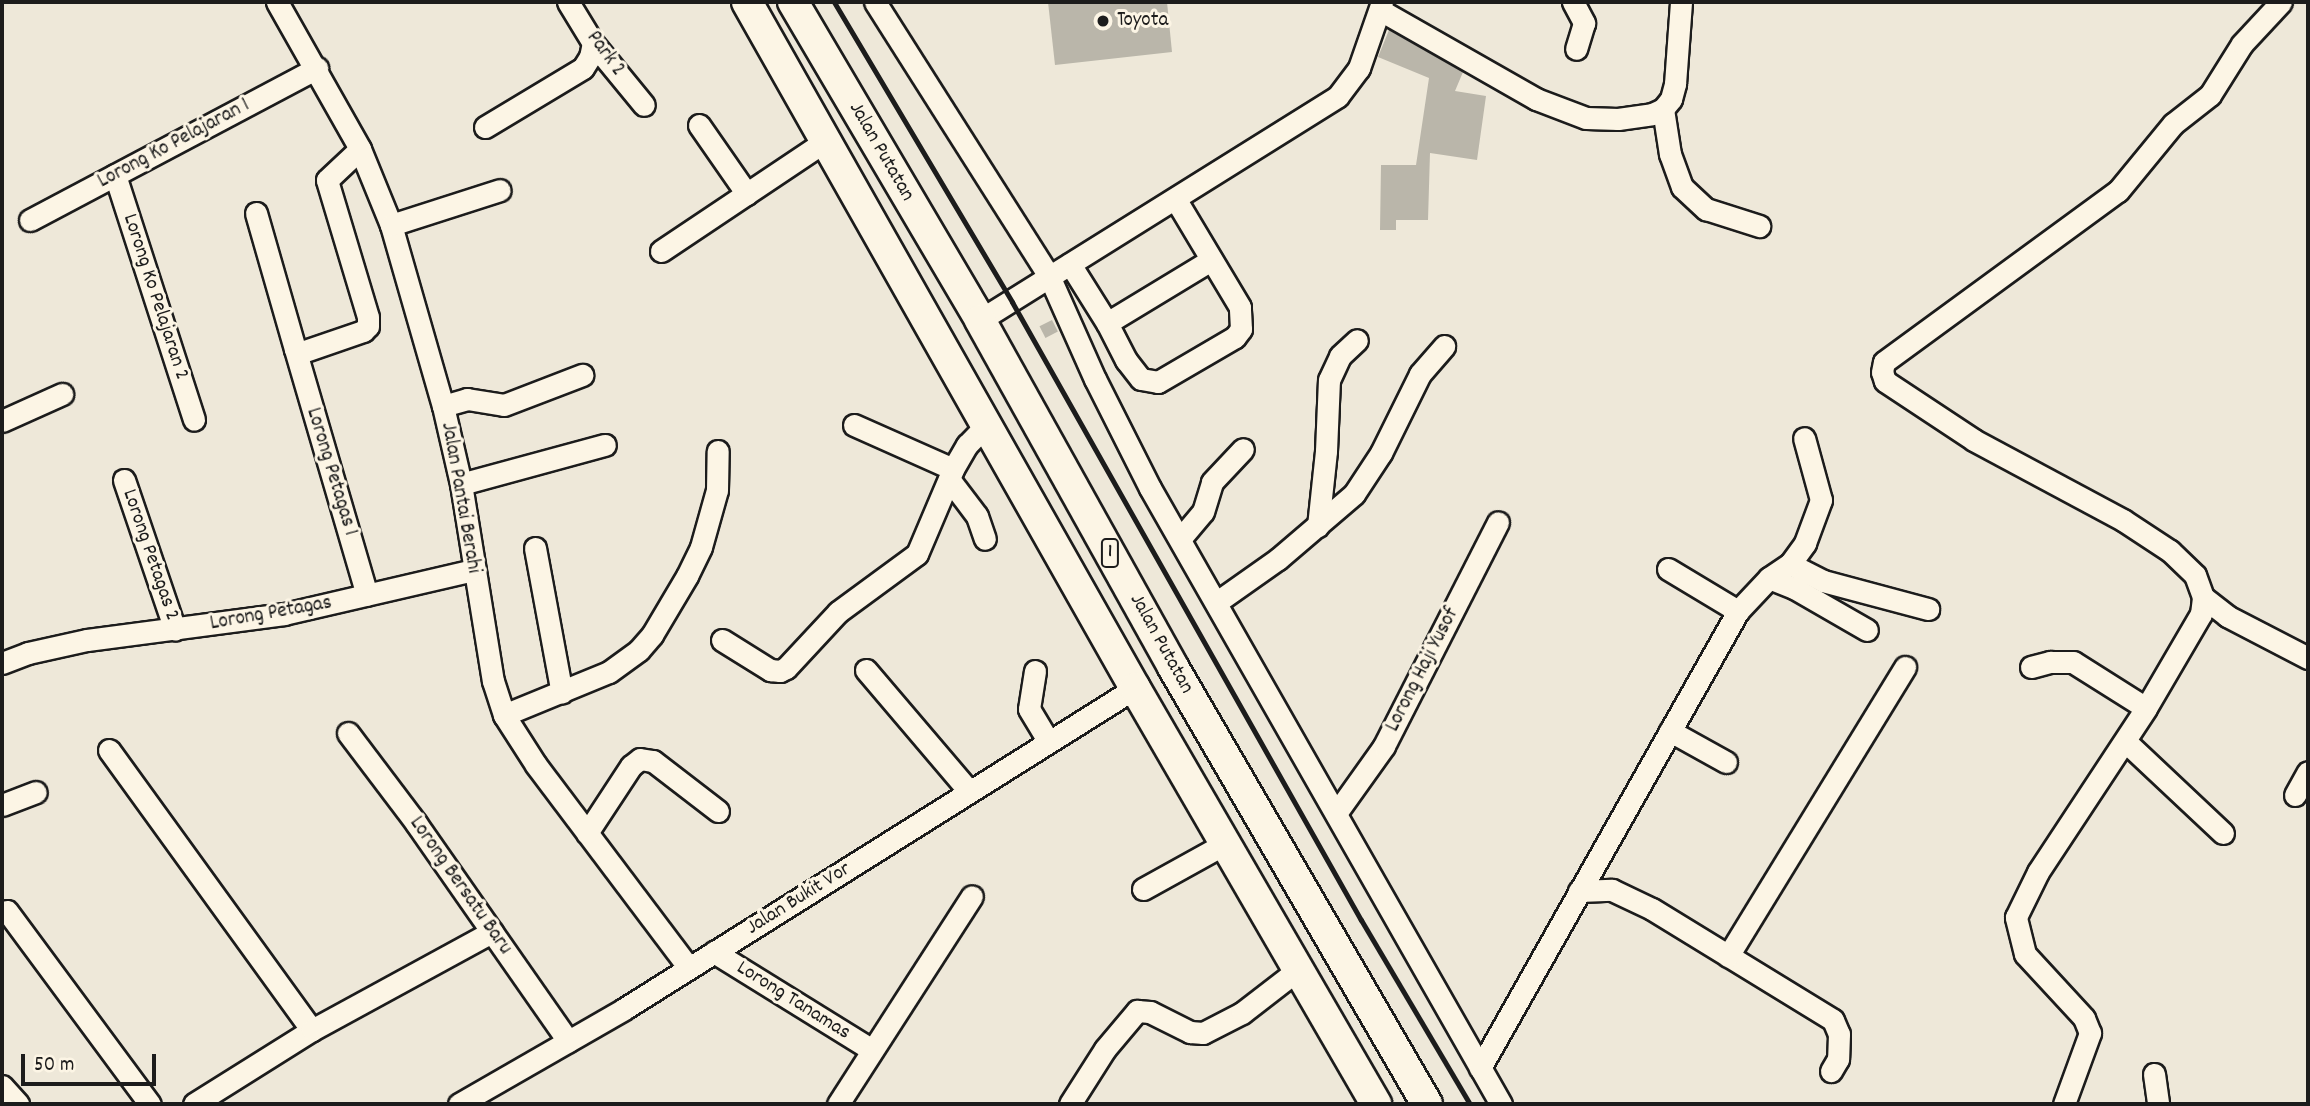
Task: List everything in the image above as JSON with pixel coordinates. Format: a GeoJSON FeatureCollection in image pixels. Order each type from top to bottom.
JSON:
{"type":"FeatureCollection","features":[{"type":"Feature","properties":{"kind":"highway","name":"Jalan Putatan"},"geometry":{"type":"LineString","coordinates":[[747,2],[897,262],[1140,697],[1376,1104]]}},
{"type":"Feature","properties":{"kind":"highway","name":"Jalan Putatan"},"geometry":{"type":"LineString","coordinates":[[793,2],[980,320],[1182,681],[1427,1104]]}},
{"type":"Feature","properties":{"kind":"highway"},"geometry":{"type":"LineString","coordinates":[[897,262],[933,240]]}},
{"type":"Feature","properties":{"kind":"highway"},"geometry":{"type":"LineString","coordinates":[[1140,697],[1182,681]]}},
{"type":"Feature","properties":{"kind":"street","name":"Jalan Pantai Berahi"},"geometry":{"type":"LineString","coordinates":[[277,2],[317,68],[360,149],[391,225],[443,406],[461,484],[493,681],[504,715],[523,747],[688,967]]}},
{"type":"Feature","properties":{"kind":"street","name":"Park 2"},"geometry":{"type":"LineString","coordinates":[[568,2],[593,43],[644,105]]}},
{"type":"Feature","properties":{"kind":"street"},"geometry":{"type":"LineString","coordinates":[[875,2],[1050,278],[1095,379],[1180,539],[1502,1104]]}},
{"type":"Feature","properties":{"kind":"street"},"geometry":{"type":"LineString","coordinates":[[1573,2],[1584,23],[1576,49]]}},
{"type":"Feature","properties":{"kind":"street"},"geometry":{"type":"LineString","coordinates":[[980,320],[1176,200],[1338,96],[1359,68],[1381,6],[1536,99],[1572,114],[1601,119],[1637,118],[1663,109],[1671,99],[1675,84],[1681,2]]}},
{"type":"Feature","properties":{"kind":"street"},"geometry":{"type":"LineString","coordinates":[[2064,1104],[2090,1033],[2084,1018],[2025,954],[2016,917],[2038,872],[2126,742],[2201,614],[2203,597],[2195,575],[2170,551],[2123,520],[1974,440],[1885,381],[1882,372],[1884,362],[2118,191],[2172,124],[2210,95],[2242,44],[2281,2]]}},
{"type":"Feature","properties":{"kind":"street"},"geometry":{"type":"LineString","coordinates":[[485,127],[583,68],[590,57],[593,43]]}},
{"type":"Feature","properties":{"kind":"street","name":"Lorong Ko Pelajaran 1"},"geometry":{"type":"LineString","coordinates":[[30,220],[317,68]]}},
{"type":"Feature","properties":{"kind":"street"},"geometry":{"type":"LineString","coordinates":[[1663,109],[1673,167],[1682,187],[1706,209],[1759,226]]}},
{"type":"Feature","properties":{"kind":"street"},"geometry":{"type":"LineString","coordinates":[[699,125],[747,194]]}},
{"type":"Feature","properties":{"kind":"street"},"geometry":{"type":"LineString","coordinates":[[661,251],[827,140]]}},
{"type":"Feature","properties":{"kind":"street"},"geometry":{"type":"LineString","coordinates":[[295,349],[302,352],[363,331],[368,326],[327,180],[360,149]]}},
{"type":"Feature","properties":{"kind":"street","name":"Lorong Ko Pelajaran 2"},"geometry":{"type":"LineString","coordinates":[[115,175],[194,420]]}},
{"type":"Feature","properties":{"kind":"street"},"geometry":{"type":"LineString","coordinates":[[391,225],[500,190]]}},
{"type":"Feature","properties":{"kind":"street"},"geometry":{"type":"LineString","coordinates":[[1070,264],[1107,323],[1126,360],[1141,379],[1158,382],[1235,337],[1241,329],[1240,307],[1176,200]]}},
{"type":"Feature","properties":{"kind":"street","name":"Lorong Petagas 1"},"geometry":{"type":"LineString","coordinates":[[256,213],[367,595]]}},
{"type":"Feature","properties":{"kind":"street"},"geometry":{"type":"LineString","coordinates":[[1107,323],[1211,260]]}},
{"type":"Feature","properties":{"kind":"street"},"geometry":{"type":"LineString","coordinates":[[1318,526],[1329,380],[1339,356],[1357,340]]}},
{"type":"Feature","properties":{"kind":"street"},"geometry":{"type":"LineString","coordinates":[[1217,602],[1318,526],[1366,478],[1420,374],[1444,346]]}},
{"type":"Feature","properties":{"kind":"street"},"geometry":{"type":"LineString","coordinates":[[1095,379],[1126,360]]}},
{"type":"Feature","properties":{"kind":"street"},"geometry":{"type":"LineString","coordinates":[[443,406],[467,399],[504,405],[582,374]]}},
{"type":"Feature","properties":{"kind":"street"},"geometry":{"type":"LineString","coordinates":[[2,421],[62,394]]}},
{"type":"Feature","properties":{"kind":"street"},"geometry":{"type":"LineString","coordinates":[[722,640],[770,670],[780,671],[786,668],[838,612],[917,554],[951,474],[967,445],[988,423]]}},
{"type":"Feature","properties":{"kind":"street"},"geometry":{"type":"LineString","coordinates":[[854,425],[951,474],[978,516],[985,539]]}},
{"type":"Feature","properties":{"kind":"street"},"geometry":{"type":"LineString","coordinates":[[1480,1068],[1738,611],[1769,578],[1790,564],[1805,543],[1821,500],[1804,438]]}},
{"type":"Feature","properties":{"kind":"street"},"geometry":{"type":"LineString","coordinates":[[461,484],[605,445]]}},
{"type":"Feature","properties":{"kind":"street"},"geometry":{"type":"LineString","coordinates":[[1180,539],[1203,512],[1212,482],[1243,449]]}},
{"type":"Feature","properties":{"kind":"street"},"geometry":{"type":"LineString","coordinates":[[504,715],[562,693],[623,663],[639,650],[663,620],[687,576],[713,509],[719,477],[718,451]]}},
{"type":"Feature","properties":{"kind":"street","name":"Lorong Petagas 2"},"geometry":{"type":"LineString","coordinates":[[124,480],[175,630]]}},
{"type":"Feature","properties":{"kind":"street","name":"Lorong Haji Yusof"},"geometry":{"type":"LineString","coordinates":[[1337,812],[1384,746],[1498,522]]}},
{"type":"Feature","properties":{"kind":"street"},"geometry":{"type":"LineString","coordinates":[[535,548],[562,693]]}},
{"type":"Feature","properties":{"kind":"street"},"geometry":{"type":"LineString","coordinates":[[1790,564],[1823,581],[1928,609]]}},
{"type":"Feature","properties":{"kind":"street"},"geometry":{"type":"LineString","coordinates":[[1668,569],[1738,611]]}},
{"type":"Feature","properties":{"kind":"street","name":"Lorong Petagas"},"geometry":{"type":"LineString","coordinates":[[2,663],[66,644],[284,614],[473,570]]}},
{"type":"Feature","properties":{"kind":"street"},"geometry":{"type":"LineString","coordinates":[[1769,578],[1794,588],[1867,630]]}},
{"type":"Feature","properties":{"kind":"street"},"geometry":{"type":"LineString","coordinates":[[2203,597],[2227,616],[2308,658]]}},
{"type":"Feature","properties":{"kind":"street"},"geometry":{"type":"LineString","coordinates":[[2031,667],[2050,662],[2073,662],[2146,708]]}},
{"type":"Feature","properties":{"kind":"street"},"geometry":{"type":"LineString","coordinates":[[1728,956],[1905,667]]}},
{"type":"Feature","properties":{"kind":"street"},"geometry":{"type":"LineString","coordinates":[[866,670],[969,791]]}},
{"type":"Feature","properties":{"kind":"street"},"geometry":{"type":"LineString","coordinates":[[1035,671],[1028,709],[1048,741]]}},
{"type":"Feature","properties":{"kind":"street","name":"Jalan Bukit Vor"},"geometry":{"type":"LineString","coordinates":[[459,1104],[714,952],[1048,741],[1140,697]]}},
{"type":"Feature","properties":{"kind":"street"},"geometry":{"type":"LineString","coordinates":[[1670,731],[1726,762]]}},
{"type":"Feature","properties":{"kind":"street","name":"Lorong Bersatu Baru"},"geometry":{"type":"LineString","coordinates":[[348,733],[568,1041]]}},
{"type":"Feature","properties":{"kind":"street"},"geometry":{"type":"LineString","coordinates":[[2126,742],[2223,833]]}},
{"type":"Feature","properties":{"kind":"street"},"geometry":{"type":"LineString","coordinates":[[109,750],[312,1030]]}},
{"type":"Feature","properties":{"kind":"street"},"geometry":{"type":"LineString","coordinates":[[587,833],[631,766],[640,759],[653,761],[718,811]]}},
{"type":"Feature","properties":{"kind":"street"},"geometry":{"type":"LineString","coordinates":[[2295,795],[2308,772]]}},
{"type":"Feature","properties":{"kind":"street"},"geometry":{"type":"LineString","coordinates":[[2,805],[36,792]]}},
{"type":"Feature","properties":{"kind":"street"},"geometry":{"type":"LineString","coordinates":[[1143,889],[1226,843]]}},
{"type":"Feature","properties":{"kind":"street"},"geometry":{"type":"LineString","coordinates":[[1579,891],[1612,890],[1652,909],[1833,1020],[1839,1034],[1838,1059],[1831,1071]]}},
{"type":"Feature","properties":{"kind":"street"},"geometry":{"type":"LineString","coordinates":[[838,1104],[972,896]]}},
{"type":"Feature","properties":{"kind":"street"},"geometry":{"type":"LineString","coordinates":[[7,911],[150,1104]]}},
{"type":"Feature","properties":{"kind":"street"},"geometry":{"type":"LineString","coordinates":[[194,1104],[312,1030],[492,932]]}},
{"type":"Feature","properties":{"kind":"street","name":"Lorong Tanamas"},"geometry":{"type":"LineString","coordinates":[[714,952],[872,1050]]}},
{"type":"Feature","properties":{"kind":"street"},"geometry":{"type":"LineString","coordinates":[[1069,1104],[1105,1049],[1138,1011],[1150,1012],[1190,1032],[1203,1033],[1242,1013],[1299,970]]}},
{"type":"Feature","properties":{"kind":"street"},"geometry":{"type":"LineString","coordinates":[[2154,1074],[2158,1104]]}},
{"type":"Feature","properties":{"kind":"street"},"geometry":{"type":"LineString","coordinates":[[2,1086],[18,1104]]}},
{"type":"Feature","properties":{"kind":"building"},"geometry":{"type":"Polygon","coordinates":[[[1048,2],[1167,2],[1172,52],[1055,65],[1048,2]]]}},
{"type":"Feature","properties":{"kind":"building"},"geometry":{"type":"Polygon","coordinates":[[[1389,30],[1463,72],[1455,91],[1486,96],[1477,160],[1430,153],[1428,220],[1396,220],[1396,230],[1380,230],[1381,165],[1416,165],[1429,78],[1378,57],[1389,30]]]}},
{"type":"Feature","properties":{"kind":"building"},"geometry":{"type":"Polygon","coordinates":[[[1052,320],[1058,332],[1045,338],[1040,326],[1052,320]]]}},
{"type":"Feature","properties":{"kind":"railway"},"geometry":{"type":"LineString","coordinates":[[834,2],[1012,302],[1361,920],[1470,1104]]}},
{"type":"Feature","properties":{"kind":"place","name":"Toyota"},"geometry":{"type":"Point","coordinates":[1103,21]}}]}
